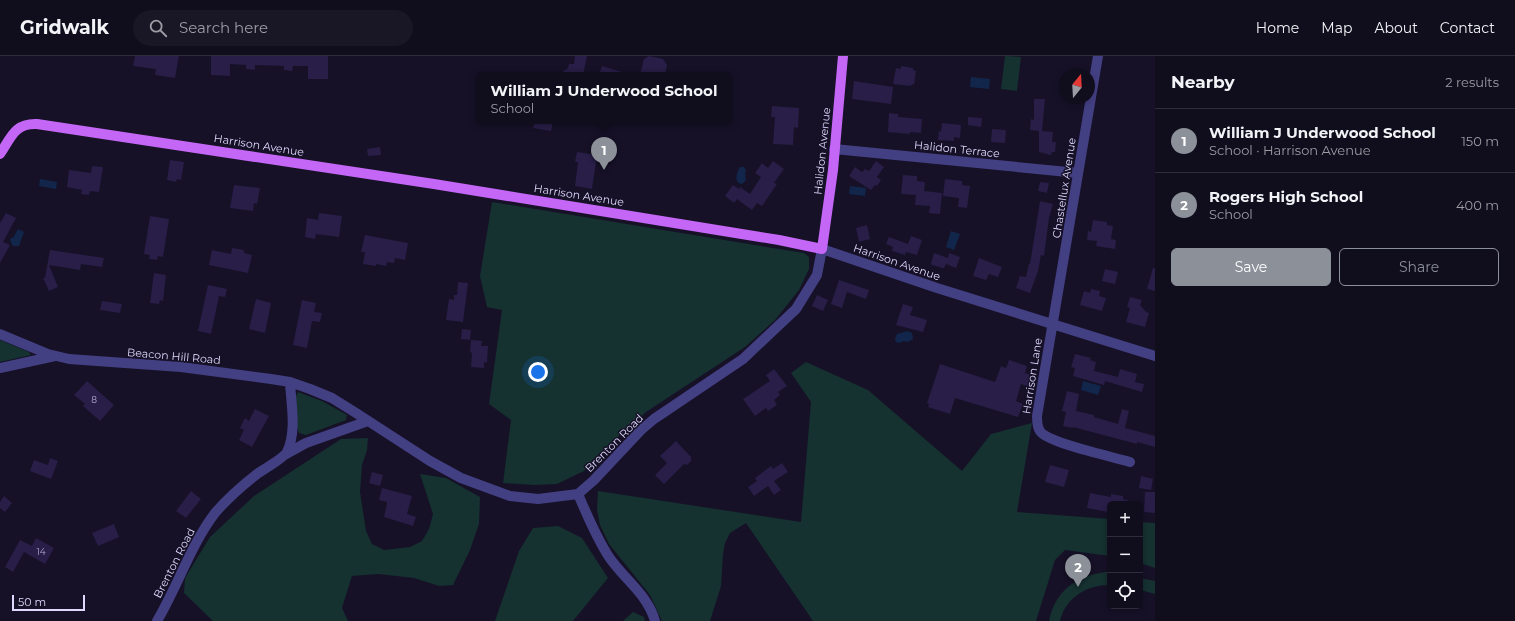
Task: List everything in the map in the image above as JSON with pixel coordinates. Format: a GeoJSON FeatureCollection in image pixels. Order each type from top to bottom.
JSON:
{"type":"FeatureCollection","features":[{"type":"Feature","properties":{"kind":"main road","name":"Halidon Avenue"},"geometry":{"type":"LineString","coordinates":[[822,249],[833,170],[843,56]]}},
{"type":"Feature","properties":{"kind":"main road","name":"Harrison Avenue"},"geometry":{"type":"LineString","coordinates":[[0,154],[16,130],[29,124],[37,124],[434,184],[779,240],[822,249]]}},
{"type":"Feature","properties":{"kind":"street","name":"Chastellux Avenue"},"geometry":{"type":"LineString","coordinates":[[1053,325],[1098,56]]}},
{"type":"Feature","properties":{"kind":"street","name":"Halidon Terrace"},"geometry":{"type":"LineString","coordinates":[[834,149],[1078,173]]}},
{"type":"Feature","properties":{"kind":"street","name":"Harrison Avenue"},"geometry":{"type":"LineString","coordinates":[[822,249],[937,288],[1155,356]]}},
{"type":"Feature","properties":{"kind":"street","name":"Brenton Road"},"geometry":{"type":"LineString","coordinates":[[578,494],[594,480],[641,430],[678,402],[743,359],[796,309],[817,275],[822,249]]}},
{"type":"Feature","properties":{"kind":"street","name":"Harrison Lane"},"geometry":{"type":"LineString","coordinates":[[1053,325],[1037,416],[1037,424],[1040,432],[1051,440],[1130,462]]}},
{"type":"Feature","properties":{"kind":"street","name":"Beacon Hill Road"},"geometry":{"type":"LineString","coordinates":[[0,334],[56,356],[69,359],[181,367],[290,382]]}},
{"type":"Feature","properties":{"kind":"street","name":"Beacon Hill Road"},"geometry":{"type":"LineString","coordinates":[[0,368],[56,356]]}},
{"type":"Feature","properties":{"kind":"street"},"geometry":{"type":"LineString","coordinates":[[286,454],[290,443],[292,427],[290,382],[332,398],[430,461],[461,478],[510,496],[538,499],[578,494],[599,540],[610,558],[642,596],[653,613],[655,621]]}},
{"type":"Feature","properties":{"kind":"street","name":"Brenton Road"},"geometry":{"type":"LineString","coordinates":[[157,621],[174,590],[192,551],[215,513],[244,484],[286,454],[306,443],[368,421]]}},
{"type":"Feature","properties":{"kind":"green space"},"geometry":{"type":"Polygon","coordinates":[[[1005,56],[1021,57],[1017,91],[1001,89],[1005,56]]]}},
{"type":"Feature","properties":{"kind":"green space"},"geometry":{"type":"Polygon","coordinates":[[[492,202],[804,253],[809,257],[809,269],[799,290],[775,320],[745,347],[646,412],[610,444],[584,471],[557,484],[534,485],[503,483],[511,420],[489,404],[502,310],[487,307],[480,276],[492,202]]]}},
{"type":"Feature","properties":{"kind":"green space"},"geometry":{"type":"Polygon","coordinates":[[[0,340],[29,352],[31,355],[0,362],[0,340]]]}},
{"type":"Feature","properties":{"kind":"green space"},"geometry":{"type":"Polygon","coordinates":[[[806,362],[868,390],[962,471],[991,434],[1032,423],[1017,512],[1107,519],[1107,556],[1065,550],[1055,560],[1036,621],[813,621],[746,523],[730,533],[725,543],[721,586],[710,621],[662,621],[650,595],[609,544],[600,525],[597,510],[598,491],[801,522],[811,402],[791,373],[806,362]]]}},
{"type":"Feature","properties":{"kind":"green space"},"geometry":{"type":"Polygon","coordinates":[[[298,392],[322,401],[347,415],[346,420],[306,435],[299,433],[295,412],[295,401],[298,392]]]}},
{"type":"Feature","properties":{"kind":"green space"},"geometry":{"type":"Polygon","coordinates":[[[368,438],[367,450],[362,465],[360,492],[366,531],[372,544],[384,550],[410,547],[422,541],[429,529],[433,514],[420,474],[446,478],[480,497],[479,524],[470,550],[453,585],[439,586],[414,578],[378,574],[352,576],[342,608],[348,621],[213,621],[184,593],[185,578],[210,537],[254,496],[341,439],[368,438]]]}},
{"type":"Feature","properties":{"kind":"green space"},"geometry":{"type":"Polygon","coordinates":[[[1143,522],[1155,523],[1155,568],[1143,564],[1143,522]]]}},
{"type":"Feature","properties":{"kind":"green space"},"geometry":{"type":"Polygon","coordinates":[[[558,526],[582,538],[608,578],[573,621],[495,621],[519,551],[533,528],[558,526]]]}},
{"type":"Feature","properties":{"kind":"green space"},"geometry":{"type":"Polygon","coordinates":[[[1107,572],[1107,585],[1093,587],[1079,594],[1067,605],[1060,621],[1049,621],[1056,601],[1062,593],[1076,581],[1095,574],[1107,572]]]}},
{"type":"Feature","properties":{"kind":"green space"},"geometry":{"type":"Polygon","coordinates":[[[1143,579],[1155,581],[1155,594],[1143,591],[1143,579]]]}},
{"type":"Feature","properties":{"kind":"green space"},"geometry":{"type":"Polygon","coordinates":[[[633,612],[644,617],[645,621],[623,621],[633,612]]]}},
{"type":"Feature","properties":{"kind":"water"},"geometry":{"type":"Polygon","coordinates":[[[971,77],[990,79],[989,89],[970,87],[971,77]]]}},
{"type":"Feature","properties":{"kind":"water"},"geometry":{"type":"Polygon","coordinates":[[[740,167],[744,167],[746,170],[746,180],[742,184],[738,182],[736,177],[740,167]]]}},
{"type":"Feature","properties":{"kind":"water"},"geometry":{"type":"Polygon","coordinates":[[[40,179],[57,182],[56,189],[39,186],[40,179]]]}},
{"type":"Feature","properties":{"kind":"water"},"geometry":{"type":"Polygon","coordinates":[[[850,186],[866,188],[865,196],[849,194],[850,186]]]}},
{"type":"Feature","properties":{"kind":"water"},"geometry":{"type":"Polygon","coordinates":[[[18,229],[24,232],[19,246],[13,246],[10,240],[13,238],[18,229]]]}},
{"type":"Feature","properties":{"kind":"water"},"geometry":{"type":"Polygon","coordinates":[[[951,231],[960,234],[954,250],[946,247],[951,231]]]}},
{"type":"Feature","properties":{"kind":"water"},"geometry":{"type":"Polygon","coordinates":[[[908,331],[912,333],[913,339],[908,342],[896,342],[895,339],[897,334],[908,331]]]}},
{"type":"Feature","properties":{"kind":"water"},"geometry":{"type":"Polygon","coordinates":[[[1083,381],[1101,386],[1098,395],[1081,390],[1083,381]]]}},
{"type":"Feature","properties":{"kind":"building"},"geometry":{"type":"Polygon","coordinates":[[[135,56],[179,56],[175,78],[155,75],[156,69],[133,66],[135,56]]]}},
{"type":"Feature","properties":{"kind":"building"},"geometry":{"type":"Polygon","coordinates":[[[211,56],[328,56],[328,79],[308,79],[308,66],[293,66],[292,71],[284,70],[284,66],[255,65],[255,70],[246,69],[246,65],[230,64],[230,76],[211,75],[211,56]]]}},
{"type":"Feature","properties":{"kind":"building"},"geometry":{"type":"Polygon","coordinates":[[[575,56],[587,56],[584,72],[562,72],[568,68],[569,64],[574,64],[575,56]]]}},
{"type":"Feature","properties":{"kind":"building"},"geometry":{"type":"Polygon","coordinates":[[[649,56],[663,59],[667,65],[666,72],[641,72],[644,59],[649,56]]]}},
{"type":"Feature","properties":{"kind":"building"},"geometry":{"type":"Polygon","coordinates":[[[602,66],[622,72],[600,72],[602,66]]]}},
{"type":"Feature","properties":{"kind":"building"},"geometry":{"type":"Polygon","coordinates":[[[901,66],[913,68],[913,70],[916,71],[914,85],[893,84],[896,68],[901,69],[901,66]]]}},
{"type":"Feature","properties":{"kind":"building"},"geometry":{"type":"Polygon","coordinates":[[[854,81],[893,87],[891,104],[852,99],[854,81]]]}},
{"type":"Feature","properties":{"kind":"building"},"geometry":{"type":"Polygon","coordinates":[[[1034,99],[1045,99],[1042,131],[1053,132],[1052,142],[1056,142],[1055,152],[1052,152],[1051,155],[1039,152],[1039,131],[1030,130],[1031,119],[1034,120],[1034,99]]]}},
{"type":"Feature","properties":{"kind":"building"},"geometry":{"type":"Polygon","coordinates":[[[772,106],[799,108],[798,128],[794,127],[793,145],[773,144],[775,117],[771,117],[772,106]]]}},
{"type":"Feature","properties":{"kind":"building"},"geometry":{"type":"Polygon","coordinates":[[[889,113],[898,114],[898,117],[922,119],[921,133],[910,132],[910,134],[888,132],[889,113]]]}},
{"type":"Feature","properties":{"kind":"building"},"geometry":{"type":"Polygon","coordinates":[[[968,117],[982,118],[981,127],[968,125],[968,117]]]}},
{"type":"Feature","properties":{"kind":"building"},"geometry":{"type":"Polygon","coordinates":[[[942,123],[961,125],[960,138],[954,137],[954,141],[938,140],[942,123]]]}},
{"type":"Feature","properties":{"kind":"building"},"geometry":{"type":"Polygon","coordinates":[[[534,124],[552,124],[551,131],[533,128],[534,124]]]}},
{"type":"Feature","properties":{"kind":"building"},"geometry":{"type":"Polygon","coordinates":[[[992,129],[1006,130],[1005,143],[991,142],[992,129]]]}},
{"type":"Feature","properties":{"kind":"building"},"geometry":{"type":"Polygon","coordinates":[[[380,147],[381,155],[368,156],[367,149],[380,147]]]}},
{"type":"Feature","properties":{"kind":"building"},"geometry":{"type":"Polygon","coordinates":[[[577,152],[597,155],[592,189],[575,186],[578,162],[575,162],[577,152]]]}},
{"type":"Feature","properties":{"kind":"building"},"geometry":{"type":"Polygon","coordinates":[[[170,160],[184,162],[181,180],[177,179],[176,182],[167,180],[170,160]]]}},
{"type":"Feature","properties":{"kind":"building"},"geometry":{"type":"Polygon","coordinates":[[[773,161],[784,169],[774,183],[777,184],[762,206],[757,203],[752,210],[737,199],[734,203],[725,196],[733,185],[739,189],[740,187],[750,194],[761,177],[755,173],[762,163],[768,168],[773,161]]]}},
{"type":"Feature","properties":{"kind":"building"},"geometry":{"type":"Polygon","coordinates":[[[876,161],[884,167],[877,177],[881,180],[877,186],[875,185],[871,190],[849,176],[855,167],[862,172],[865,169],[869,171],[876,161]]]}},
{"type":"Feature","properties":{"kind":"building"},"geometry":{"type":"Polygon","coordinates":[[[92,166],[103,167],[99,192],[90,191],[89,195],[81,194],[82,190],[67,187],[69,170],[91,173],[92,166]]]}},
{"type":"Feature","properties":{"kind":"building"},"geometry":{"type":"Polygon","coordinates":[[[903,175],[917,176],[917,181],[925,182],[924,191],[942,193],[940,214],[929,213],[930,206],[915,205],[916,195],[901,194],[903,175]]]}},
{"type":"Feature","properties":{"kind":"building"},"geometry":{"type":"Polygon","coordinates":[[[945,179],[962,181],[962,185],[970,186],[967,208],[958,207],[959,198],[943,196],[945,179]]]}},
{"type":"Feature","properties":{"kind":"building"},"geometry":{"type":"Polygon","coordinates":[[[1040,182],[1049,183],[1047,193],[1038,191],[1040,182]]]}},
{"type":"Feature","properties":{"kind":"building"},"geometry":{"type":"Polygon","coordinates":[[[234,185],[260,188],[257,204],[254,203],[253,211],[230,208],[234,185]]]}},
{"type":"Feature","properties":{"kind":"building"},"geometry":{"type":"Polygon","coordinates":[[[1040,201],[1053,204],[1049,218],[1044,256],[1041,255],[1038,271],[1030,293],[1016,288],[1020,276],[1026,277],[1029,263],[1030,264],[1040,201]]]}},
{"type":"Feature","properties":{"kind":"building"},"geometry":{"type":"Polygon","coordinates":[[[6,213],[16,218],[3,242],[10,245],[0,263],[0,223],[6,213]]]}},
{"type":"Feature","properties":{"kind":"building"},"geometry":{"type":"Polygon","coordinates":[[[319,213],[342,216],[339,237],[316,234],[315,239],[305,237],[307,218],[318,220],[319,213]]]}},
{"type":"Feature","properties":{"kind":"building"},"geometry":{"type":"Polygon","coordinates":[[[150,216],[169,219],[163,257],[158,256],[157,260],[149,259],[150,255],[144,254],[150,216]]]}},
{"type":"Feature","properties":{"kind":"building"},"geometry":{"type":"Polygon","coordinates":[[[1093,220],[1107,222],[1107,225],[1113,226],[1111,239],[1116,240],[1115,249],[1096,246],[1097,241],[1087,240],[1088,231],[1091,232],[1093,220]]]}},
{"type":"Feature","properties":{"kind":"building"},"geometry":{"type":"Polygon","coordinates":[[[867,225],[870,239],[859,242],[856,228],[867,225]]]}},
{"type":"Feature","properties":{"kind":"building"},"geometry":{"type":"Polygon","coordinates":[[[365,235],[408,243],[405,260],[395,258],[394,263],[387,262],[386,266],[363,264],[365,252],[361,252],[365,235]]]}},
{"type":"Feature","properties":{"kind":"building"},"geometry":{"type":"Polygon","coordinates":[[[911,236],[922,240],[917,255],[906,252],[905,255],[892,251],[893,247],[886,244],[889,237],[908,244],[911,236]]]}},
{"type":"Feature","properties":{"kind":"building"},"geometry":{"type":"Polygon","coordinates":[[[232,248],[244,250],[244,253],[252,255],[248,273],[209,265],[212,250],[231,254],[232,248]]]}},
{"type":"Feature","properties":{"kind":"building"},"geometry":{"type":"Polygon","coordinates":[[[50,250],[104,258],[102,267],[81,264],[80,270],[49,265],[58,287],[49,291],[43,278],[45,278],[50,250]]]}},
{"type":"Feature","properties":{"kind":"building"},"geometry":{"type":"Polygon","coordinates":[[[934,253],[948,258],[949,253],[960,257],[956,268],[946,264],[944,268],[932,265],[934,253]]]}},
{"type":"Feature","properties":{"kind":"building"},"geometry":{"type":"Polygon","coordinates":[[[979,258],[1002,267],[998,277],[989,274],[986,280],[973,276],[979,258]]]}},
{"type":"Feature","properties":{"kind":"building"},"geometry":{"type":"Polygon","coordinates":[[[1153,268],[1155,268],[1155,291],[1147,289],[1153,268]]]}},
{"type":"Feature","properties":{"kind":"building"},"geometry":{"type":"Polygon","coordinates":[[[1105,269],[1118,272],[1115,284],[1102,281],[1105,269]]]}},
{"type":"Feature","properties":{"kind":"building"},"geometry":{"type":"Polygon","coordinates":[[[154,273],[166,275],[163,301],[160,300],[159,304],[150,303],[154,273]]]}},
{"type":"Feature","properties":{"kind":"building"},"geometry":{"type":"Polygon","coordinates":[[[839,280],[869,290],[866,299],[847,292],[842,308],[831,304],[839,280]]]}},
{"type":"Feature","properties":{"kind":"building"},"geometry":{"type":"Polygon","coordinates":[[[458,282],[468,283],[463,322],[446,320],[449,299],[454,300],[454,295],[457,295],[458,282]]]}},
{"type":"Feature","properties":{"kind":"building"},"geometry":{"type":"Polygon","coordinates":[[[208,285],[227,289],[225,297],[219,296],[211,334],[198,331],[208,285]]]}},
{"type":"Feature","properties":{"kind":"building"},"geometry":{"type":"Polygon","coordinates":[[[1091,289],[1100,291],[1099,296],[1106,298],[1102,311],[1080,305],[1084,291],[1090,293],[1091,289]]]}},
{"type":"Feature","properties":{"kind":"building"},"geometry":{"type":"Polygon","coordinates":[[[817,295],[828,300],[823,311],[812,306],[817,295]]]}},
{"type":"Feature","properties":{"kind":"building"},"geometry":{"type":"Polygon","coordinates":[[[1130,297],[1142,300],[1140,305],[1146,312],[1149,313],[1145,327],[1126,322],[1130,308],[1127,307],[1130,297]]]}},
{"type":"Feature","properties":{"kind":"building"},"geometry":{"type":"Polygon","coordinates":[[[256,299],[271,303],[265,333],[249,329],[256,299]]]}},
{"type":"Feature","properties":{"kind":"building"},"geometry":{"type":"Polygon","coordinates":[[[302,300],[316,303],[314,312],[322,313],[320,322],[312,321],[307,348],[293,345],[302,300]]]}},
{"type":"Feature","properties":{"kind":"building"},"geometry":{"type":"Polygon","coordinates":[[[102,301],[122,304],[120,313],[100,310],[102,301]]]}},
{"type":"Feature","properties":{"kind":"building"},"geometry":{"type":"Polygon","coordinates":[[[903,304],[913,307],[910,315],[927,320],[923,332],[896,325],[903,304]]]}},
{"type":"Feature","properties":{"kind":"building"},"geometry":{"type":"Polygon","coordinates":[[[462,329],[471,330],[470,340],[461,339],[462,329]]]}},
{"type":"Feature","properties":{"kind":"building"},"geometry":{"type":"Polygon","coordinates":[[[471,340],[482,341],[481,346],[488,346],[487,363],[484,362],[484,368],[471,367],[471,340]]]}},
{"type":"Feature","properties":{"kind":"building"},"geometry":{"type":"Polygon","coordinates":[[[1075,354],[1091,358],[1090,360],[1096,362],[1094,371],[1118,377],[1120,369],[1137,374],[1135,382],[1144,384],[1142,392],[1105,381],[1104,385],[1073,376],[1075,368],[1071,367],[1075,354]]]}},
{"type":"Feature","properties":{"kind":"building"},"geometry":{"type":"Polygon","coordinates":[[[1009,360],[1027,366],[1025,373],[1034,376],[1030,387],[1021,384],[1016,401],[1023,404],[1018,417],[955,398],[950,414],[928,407],[929,404],[927,403],[940,364],[995,382],[1001,366],[1006,368],[1009,360]]]}},
{"type":"Feature","properties":{"kind":"building"},"geometry":{"type":"Polygon","coordinates":[[[774,369],[787,386],[778,392],[780,395],[774,400],[777,405],[768,411],[766,408],[755,416],[743,399],[770,381],[766,375],[774,369]]]}},
{"type":"Feature","properties":{"kind":"building"},"geometry":{"type":"Polygon","coordinates":[[[87,381],[114,405],[100,421],[83,406],[85,404],[74,395],[87,381]]]}},
{"type":"Feature","properties":{"kind":"building"},"geometry":{"type":"Polygon","coordinates":[[[1067,391],[1079,394],[1076,411],[1094,415],[1094,417],[1118,424],[1122,409],[1129,411],[1125,428],[1155,436],[1155,447],[1137,442],[1137,444],[1073,427],[1063,426],[1066,412],[1062,411],[1067,391]]]}},
{"type":"Feature","properties":{"kind":"building"},"geometry":{"type":"Polygon","coordinates":[[[255,409],[269,416],[252,447],[239,440],[244,430],[240,428],[245,418],[249,421],[255,409]]]}},
{"type":"Feature","properties":{"kind":"building"},"geometry":{"type":"Polygon","coordinates":[[[676,441],[691,457],[691,461],[687,465],[684,464],[664,484],[655,475],[667,463],[660,456],[676,441]]]}},
{"type":"Feature","properties":{"kind":"building"},"geometry":{"type":"Polygon","coordinates":[[[50,458],[58,461],[51,479],[30,471],[34,460],[48,465],[50,458]]]}},
{"type":"Feature","properties":{"kind":"building"},"geometry":{"type":"Polygon","coordinates":[[[782,463],[788,472],[774,481],[781,490],[774,495],[768,486],[754,496],[748,487],[757,481],[755,478],[771,466],[773,469],[782,463]]]}},
{"type":"Feature","properties":{"kind":"building"},"geometry":{"type":"Polygon","coordinates":[[[1050,465],[1069,470],[1064,487],[1045,482],[1050,465]]]}},
{"type":"Feature","properties":{"kind":"building"},"geometry":{"type":"Polygon","coordinates":[[[372,472],[383,475],[380,486],[369,483],[372,472]]]}},
{"type":"Feature","properties":{"kind":"building"},"geometry":{"type":"Polygon","coordinates":[[[1141,476],[1153,479],[1151,490],[1139,488],[1141,476]]]}},
{"type":"Feature","properties":{"kind":"building"},"geometry":{"type":"Polygon","coordinates":[[[382,488],[412,496],[407,514],[416,517],[413,526],[384,517],[387,502],[379,500],[382,488]]]}},
{"type":"Feature","properties":{"kind":"building"},"geometry":{"type":"Polygon","coordinates":[[[191,491],[201,499],[186,518],[176,511],[191,491]]]}},
{"type":"Feature","properties":{"kind":"building"},"geometry":{"type":"Polygon","coordinates":[[[1145,492],[1155,492],[1155,513],[1144,512],[1145,492]]]}},
{"type":"Feature","properties":{"kind":"building"},"geometry":{"type":"Polygon","coordinates":[[[1090,493],[1111,497],[1111,494],[1123,496],[1123,499],[1128,500],[1107,501],[1107,512],[1087,508],[1090,493]]]}},
{"type":"Feature","properties":{"kind":"building"},"geometry":{"type":"Polygon","coordinates":[[[4,496],[12,503],[5,512],[0,508],[0,502],[4,496]]]}},
{"type":"Feature","properties":{"kind":"building"},"geometry":{"type":"Polygon","coordinates":[[[114,524],[119,537],[98,546],[92,533],[114,524]]]}},
{"type":"Feature","properties":{"kind":"building"},"geometry":{"type":"Polygon","coordinates":[[[36,538],[54,548],[45,564],[24,552],[13,572],[5,567],[20,540],[32,546],[36,538]]]}},
{"type":"Feature","properties":{"kind":"place","name":"William J Underwood School"},"geometry":{"type":"Point","coordinates":[604,170]}},
{"type":"Feature","properties":{"kind":"place","name":"Rogers High School"},"geometry":{"type":"Point","coordinates":[1078,587]}}]}
